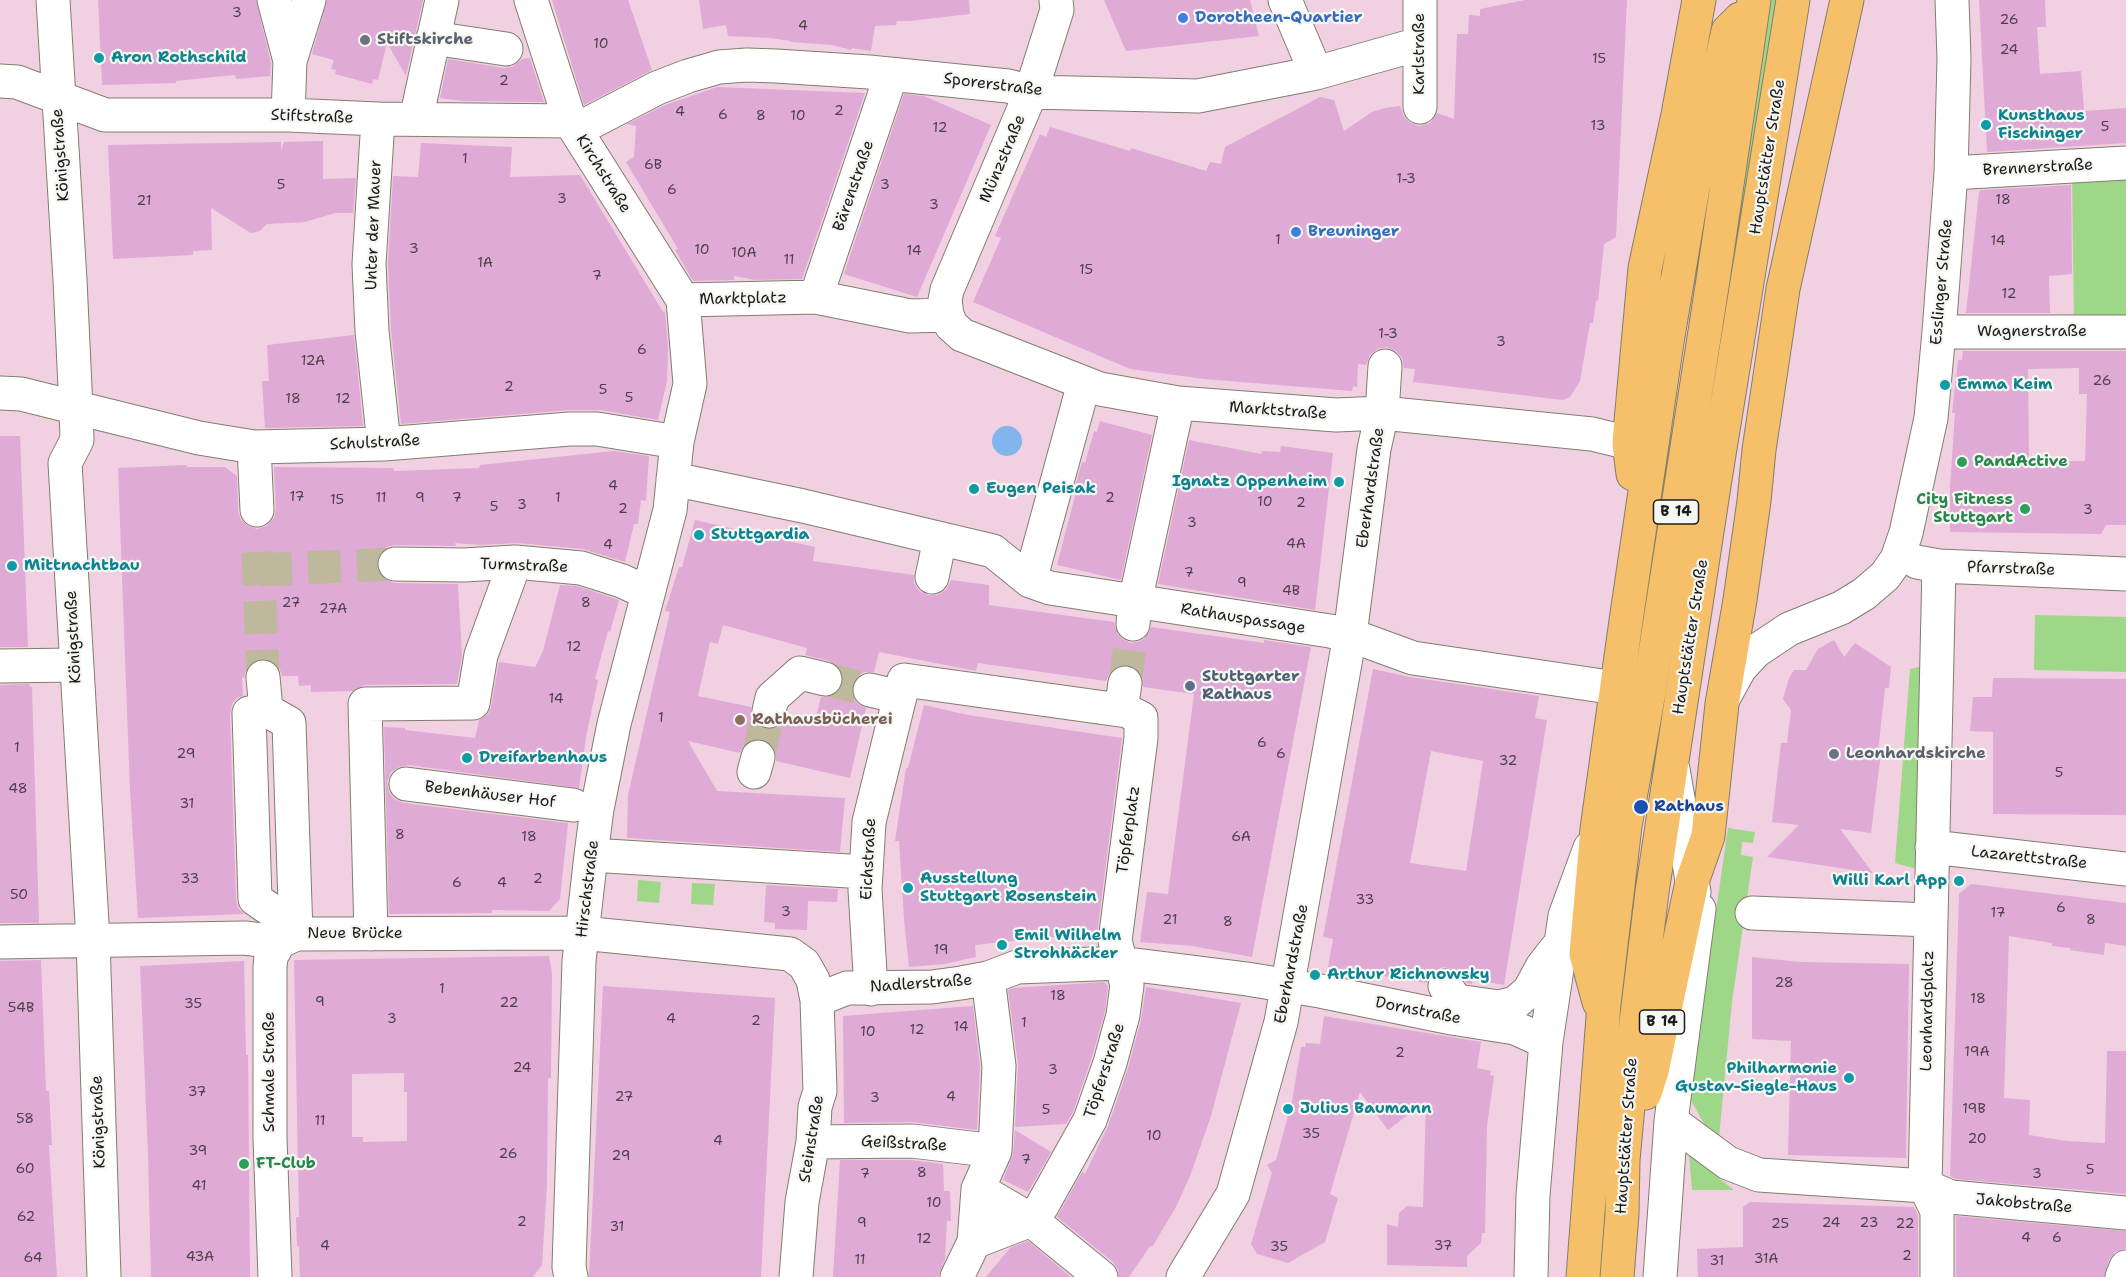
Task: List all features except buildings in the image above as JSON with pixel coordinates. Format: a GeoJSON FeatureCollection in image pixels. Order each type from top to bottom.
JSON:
{"type":"FeatureCollection","features":[{"type":"Feature","properties":{"kind":"main road","name":"B 14"},"geometry":{"type":"LineString","coordinates":[[1640,523],[1629,443],[1645,268],[1700,0]]}},
{"type":"Feature","properties":{"kind":"main road","name":"Hauptstätter Straße"},"geometry":{"type":"LineString","coordinates":[[1617,1277],[1623,1160],[1635,1031],[1652,892],[1793,0]]}},
{"type":"Feature","properties":{"kind":"main road","name":"B 14"},"geometry":{"type":"LineString","coordinates":[[1623,1160],[1652,1071],[1692,882],[1707,836],[1724,697],[1740,600],[1782,289],[1847,0]]}},
{"type":"Feature","properties":{"kind":"main road","name":"B 14"},"geometry":{"type":"LineString","coordinates":[[1603,1016],[1586,954],[1597,829],[1640,523],[1693,187],[1728,31],[1753,4]]}},
{"type":"Feature","properties":{"kind":"main road","name":"Hauptstätter Straße"},"geometry":{"type":"LineString","coordinates":[[1583,1277],[1603,1016],[1625,826],[1649,692],[1712,291],[1753,4]]}},
{"type":"Feature","properties":{"kind":"main road","name":"B 14"},"geometry":{"type":"LineString","coordinates":[[1767,161],[1782,289]]}},
{"type":"Feature","properties":{"kind":"street","name":"Königstraße"},"geometry":{"type":"LineString","coordinates":[[53,0],[76,409],[77,440],[65,463],[75,665],[93,940],[104,1277]]}},
{"type":"Feature","properties":{"kind":"street"},"geometry":{"type":"LineString","coordinates":[[274,0],[290,61]]}},
{"type":"Feature","properties":{"kind":"street"},"geometry":{"type":"LineString","coordinates":[[288,115],[290,61],[309,0]]}},
{"type":"Feature","properties":{"kind":"street","name":"Kirchstraße"},"geometry":{"type":"LineString","coordinates":[[531,0],[522,46],[683,300]]}},
{"type":"Feature","properties":{"kind":"street","name":"Münzstraße"},"geometry":{"type":"LineString","coordinates":[[947,315],[945,300],[947,290],[1030,92],[1058,10],[1056,0]]}},
{"type":"Feature","properties":{"kind":"street"},"geometry":{"type":"LineString","coordinates":[[1285,0],[1316,72]]}},
{"type":"Feature","properties":{"kind":"street","name":"Karlstraße"},"geometry":{"type":"LineString","coordinates":[[1420,0],[1420,107]]}},
{"type":"Feature","properties":{"kind":"street","name":"Esslinger Straße"},"geometry":{"type":"LineString","coordinates":[[1897,559],[1914,501],[1931,417],[1951,173],[1954,59],[1952,0]]}},
{"type":"Feature","properties":{"kind":"street"},"geometry":{"type":"LineString","coordinates":[[416,119],[445,12],[522,46]]}},
{"type":"Feature","properties":{"kind":"street","name":"Sporerstraße"},"geometry":{"type":"LineString","coordinates":[[573,126],[688,76],[719,68],[747,65],[886,74],[1008,86],[1030,92],[1198,96],[1316,72],[1419,44]]}},
{"type":"Feature","properties":{"kind":"street","name":"Bärenstraße"},"geometry":{"type":"LineString","coordinates":[[816,297],[886,90],[886,74]]}},
{"type":"Feature","properties":{"kind":"street","name":"Stiftstraße"},"geometry":{"type":"LineString","coordinates":[[0,81],[17,82],[105,115],[288,115],[573,126]]}},
{"type":"Feature","properties":{"kind":"street","name":"Unter der Mauer"},"geometry":{"type":"LineString","coordinates":[[378,119],[369,264],[372,332],[384,444]]}},
{"type":"Feature","properties":{"kind":"street","name":"Brennerstraße"},"geometry":{"type":"LineString","coordinates":[[1951,173],[2126,163]]}},
{"type":"Feature","properties":{"kind":"street","name":"Marktplatz"},"geometry":{"type":"LineString","coordinates":[[672,495],[677,442],[690,384],[678,367],[683,300],[816,297],[910,316],[947,315]]}},
{"type":"Feature","properties":{"kind":"street","name":"Marktstraße"},"geometry":{"type":"LineString","coordinates":[[947,315],[956,331],[969,339],[1100,389],[1178,403],[1336,415],[1382,412],[1592,434],[1629,443]]}},
{"type":"Feature","properties":{"kind":"street","name":"Wagnerstraße"},"geometry":{"type":"LineString","coordinates":[[1939,332],[2126,332]]}},
{"type":"Feature","properties":{"kind":"street"},"geometry":{"type":"LineString","coordinates":[[1382,412],[1385,366]]}},
{"type":"Feature","properties":{"kind":"street"},"geometry":{"type":"LineString","coordinates":[[672,495],[803,506],[993,551],[1040,584],[1084,383]]}},
{"type":"Feature","properties":{"kind":"street","name":"Schulstraße"},"geometry":{"type":"LineString","coordinates":[[0,393],[21,394],[199,438],[254,447],[384,444],[570,429],[597,429],[677,442]]}},
{"type":"Feature","properties":{"kind":"street"},"geometry":{"type":"LineString","coordinates":[[1134,613],[1178,403]]}},
{"type":"Feature","properties":{"kind":"street","name":"Eberhardstraße"},"geometry":{"type":"LineString","coordinates":[[1183,1277],[1233,1194],[1273,1054],[1288,985],[1350,635],[1374,449],[1382,412]]}},
{"type":"Feature","properties":{"kind":"street"},"geometry":{"type":"LineString","coordinates":[[254,447],[257,510]]}},
{"type":"Feature","properties":{"kind":"street","name":"Hirschstraße"},"geometry":{"type":"LineString","coordinates":[[571,1277],[569,1244],[579,961],[591,855],[597,809],[614,724],[672,495]]}},
{"type":"Feature","properties":{"kind":"street"},"geometry":{"type":"LineString","coordinates":[[932,577],[940,539]]}},
{"type":"Feature","properties":{"kind":"street"},"geometry":{"type":"LineString","coordinates":[[1724,697],[1740,668],[1756,651],[1789,629],[1841,608],[1864,594],[1885,576],[1897,559]]}},
{"type":"Feature","properties":{"kind":"street","name":"Pfarrstraße"},"geometry":{"type":"LineString","coordinates":[[1897,559],[1938,566],[2126,574]]}},
{"type":"Feature","properties":{"kind":"street"},"geometry":{"type":"LineString","coordinates":[[371,934],[365,704],[473,703],[481,655],[515,562]]}},
{"type":"Feature","properties":{"kind":"street","name":"Turmstraße"},"geometry":{"type":"LineString","coordinates":[[395,564],[515,562],[581,568],[622,581],[648,593]]}},
{"type":"Feature","properties":{"kind":"street","name":"Leonhardsplatz"},"geometry":{"type":"LineString","coordinates":[[1925,1186],[1938,566]]}},
{"type":"Feature","properties":{"kind":"street","name":"Rathauspassage"},"geometry":{"type":"LineString","coordinates":[[1040,584],[1134,613],[1350,635]]}},
{"type":"Feature","properties":{"kind":"street"},"geometry":{"type":"LineString","coordinates":[[1350,635],[1413,658],[1616,688]]}},
{"type":"Feature","properties":{"kind":"street"},"geometry":{"type":"LineString","coordinates":[[0,666],[75,665]]}},
{"type":"Feature","properties":{"kind":"street"},"geometry":{"type":"LineString","coordinates":[[769,711],[772,698],[800,673],[825,679]]}},
{"type":"Feature","properties":{"kind":"street"},"geometry":{"type":"LineString","coordinates":[[263,677],[266,710],[289,723],[286,921]]}},
{"type":"Feature","properties":{"kind":"street","name":"Eichstraße"},"geometry":{"type":"LineString","coordinates":[[853,983],[868,822],[885,693],[904,680],[1123,697]]}},
{"type":"Feature","properties":{"kind":"street","name":"Töpferplatz"},"geometry":{"type":"LineString","coordinates":[[1120,963],[1115,942],[1141,738],[1141,718],[1123,697]]}},
{"type":"Feature","properties":{"kind":"street"},"geometry":{"type":"LineString","coordinates":[[1672,761],[1698,924]]}},
{"type":"Feature","properties":{"kind":"street","name":"Bebenhäuser Hof"},"geometry":{"type":"LineString","coordinates":[[406,784],[573,805]]}},
{"type":"Feature","properties":{"kind":"street"},"geometry":{"type":"LineString","coordinates":[[1531,1277],[1533,1195],[1546,1042],[1560,943],[1565,916],[1597,829]]}},
{"type":"Feature","properties":{"kind":"street"},"geometry":{"type":"LineString","coordinates":[[1660,1277],[1671,1120],[1698,924],[1707,836]]}},
{"type":"Feature","properties":{"kind":"street","name":"Lazarettstraße"},"geometry":{"type":"LineString","coordinates":[[1932,847],[2126,869]]}},
{"type":"Feature","properties":{"kind":"street"},"geometry":{"type":"LineString","coordinates":[[591,855],[865,872]]}},
{"type":"Feature","properties":{"kind":"street"},"geometry":{"type":"LineString","coordinates":[[1752,913],[1930,920]]}},
{"type":"Feature","properties":{"kind":"street","name":"Neue Brücke"},"geometry":{"type":"LineString","coordinates":[[0,942],[244,938],[286,921],[371,934],[582,933]]}},
{"type":"Feature","properties":{"kind":"street","name":"Schmale Straße"},"geometry":{"type":"LineString","coordinates":[[275,1277],[270,1138],[270,967],[271,957],[286,921]]}},
{"type":"Feature","properties":{"kind":"street"},"geometry":{"type":"LineString","coordinates":[[582,933],[790,954],[804,964],[813,981],[817,1000]]}},
{"type":"Feature","properties":{"kind":"street"},"geometry":{"type":"LineString","coordinates":[[1452,1018],[1443,1009],[1444,986],[1457,1001],[1499,1007],[1515,1003],[1529,991],[1542,967],[1560,943]]}},
{"type":"Feature","properties":{"kind":"street"},"geometry":{"type":"LineString","coordinates":[[957,1277],[974,1242],[978,1189],[995,1151],[999,1066],[1016,963]]}},
{"type":"Feature","properties":{"kind":"street","name":"Nadlerstraße"},"geometry":{"type":"LineString","coordinates":[[817,1000],[853,983],[932,987],[1016,963],[1120,963],[1288,985]]}},
{"type":"Feature","properties":{"kind":"street","name":"Töpferstraße"},"geometry":{"type":"LineString","coordinates":[[1037,1213],[1090,1120],[1110,1063],[1123,1015],[1127,985],[1120,963]]}},
{"type":"Feature","properties":{"kind":"street","name":"Dornstraße"},"geometry":{"type":"LineString","coordinates":[[1288,985],[1452,1018],[1515,1028],[1546,1042]]}},
{"type":"Feature","properties":{"kind":"street","name":"Steinstraße"},"geometry":{"type":"LineString","coordinates":[[796,1277],[802,1202],[813,1142],[815,1107],[820,1091],[817,1000]]}},
{"type":"Feature","properties":{"kind":"street"},"geometry":{"type":"LineString","coordinates":[[1671,1120],[1728,1163],[1759,1175],[1925,1186],[1937,1209],[1937,1277]]}},
{"type":"Feature","properties":{"kind":"street","name":"Geißstraße"},"geometry":{"type":"LineString","coordinates":[[813,1142],[912,1141],[995,1151]]}},
{"type":"Feature","properties":{"kind":"street","name":"Jakobstraße"},"geometry":{"type":"LineString","coordinates":[[1925,1186],[1951,1197],[2126,1214]]}},
{"type":"Feature","properties":{"kind":"street"},"geometry":{"type":"LineString","coordinates":[[978,1189],[1037,1213],[1101,1277]]}},
{"type":"Feature","properties":{"kind":"street"},"geometry":{"type":"LineString","coordinates":[[974,1242],[1037,1213]]}},
{"type":"Feature","properties":{"kind":"street"},"geometry":{"type":"LineString","coordinates":[[2122,1277],[2126,1267]]}},
{"type":"Feature","properties":{"kind":"shaded area"},"geometry":{"type":"Polygon","coordinates":[[[0,0],[2126,0],[2126,1277],[0,1277],[0,0]]]}},
{"type":"Feature","properties":{"kind":"green space"},"geometry":{"type":"Polygon","coordinates":[[[1764,0],[1776,0],[1687,567],[1764,0]]]}},
{"type":"Feature","properties":{"kind":"green space"},"geometry":{"type":"Polygon","coordinates":[[[2126,173],[2126,321],[2074,322],[2072,177],[2126,173]]]}},
{"type":"Feature","properties":{"kind":"green space"},"geometry":{"type":"Polygon","coordinates":[[[2035,615],[2126,617],[2126,672],[2034,670],[2035,615]]]}},
{"type":"Feature","properties":{"kind":"green space"},"geometry":{"type":"Polygon","coordinates":[[[1923,666],[1916,869],[1895,863],[1910,669],[1923,666]]]}},
{"type":"Feature","properties":{"kind":"green space"},"geometry":{"type":"Polygon","coordinates":[[[1728,828],[1755,832],[1753,843],[1742,842],[1741,855],[1753,857],[1732,1002],[1718,1148],[1689,1097],[1728,828]]]}},
{"type":"Feature","properties":{"kind":"green space"},"geometry":{"type":"Polygon","coordinates":[[[638,880],[661,882],[659,903],[637,901],[638,880]]]}},
{"type":"Feature","properties":{"kind":"green space"},"geometry":{"type":"Polygon","coordinates":[[[692,883],[715,884],[713,905],[691,904],[692,883]]]}},
{"type":"Feature","properties":{"kind":"green space"},"geometry":{"type":"Polygon","coordinates":[[[1689,1155],[1734,1190],[1692,1190],[1689,1155]]]}},
{"type":"Feature","properties":{"kind":"water"},"geometry":{"type":"Polygon","coordinates":[[[1007,426],[1017,431],[1022,441],[1017,451],[1007,456],[997,451],[992,441],[997,431],[1007,426]]]}},
{"type":"Feature","properties":{"kind":"tunnel"},"geometry":{"type":"LineString","coordinates":[[258,552],[263,677]]}},
{"type":"Feature","properties":{"kind":"tunnel"},"geometry":{"type":"LineString","coordinates":[[259,570],[395,564]]}},
{"type":"Feature","properties":{"kind":"tunnel"},"geometry":{"type":"LineString","coordinates":[[1125,683],[1133,624]]}},
{"type":"Feature","properties":{"kind":"tunnel"},"geometry":{"type":"LineString","coordinates":[[825,679],[870,690]]}},
{"type":"Feature","properties":{"kind":"tunnel"},"geometry":{"type":"LineString","coordinates":[[758,757],[769,711]]}},
{"type":"Feature","properties":{"kind":"place","name":"Dorotheen-Quartier"},"geometry":{"type":"Point","coordinates":[1183,18]}},
{"type":"Feature","properties":{"kind":"place","name":"Stiftskirche"},"geometry":{"type":"Point","coordinates":[365,40]}},
{"type":"Feature","properties":{"kind":"place","name":"Aron Rothschild"},"geometry":{"type":"Point","coordinates":[99,58]}},
{"type":"Feature","properties":{"kind":"place","name":"Kunsthaus Fischinger"},"geometry":{"type":"Point","coordinates":[1986,125]}},
{"type":"Feature","properties":{"kind":"place","name":"Breuninger"},"geometry":{"type":"Point","coordinates":[1296,232]}},
{"type":"Feature","properties":{"kind":"place","name":"Emma Keim"},"geometry":{"type":"Point","coordinates":[1945,385]}},
{"type":"Feature","properties":{"kind":"place","name":"PandActive"},"geometry":{"type":"Point","coordinates":[1962,462]}},
{"type":"Feature","properties":{"kind":"place","name":"Ignatz Oppenheim"},"geometry":{"type":"Point","coordinates":[1339,482]}},
{"type":"Feature","properties":{"kind":"place","name":"Eugen Peisak"},"geometry":{"type":"Point","coordinates":[974,489]}},
{"type":"Feature","properties":{"kind":"place","name":"City Fitness Stuttgart"},"geometry":{"type":"Point","coordinates":[2025,509]}},
{"type":"Feature","properties":{"kind":"place","name":"Stuttgardia"},"geometry":{"type":"Point","coordinates":[699,535]}},
{"type":"Feature","properties":{"kind":"place","name":"Mittnachtbau"},"geometry":{"type":"Point","coordinates":[12,566]}},
{"type":"Feature","properties":{"kind":"place","name":"Stuttgarter Rathaus"},"geometry":{"type":"Point","coordinates":[1190,686]}},
{"type":"Feature","properties":{"kind":"place","name":"Rathausbücherei"},"geometry":{"type":"Point","coordinates":[740,720]}},
{"type":"Feature","properties":{"kind":"place","name":"Leonhardskirche"},"geometry":{"type":"Point","coordinates":[1834,754]}},
{"type":"Feature","properties":{"kind":"place","name":"Dreifarbenhaus"},"geometry":{"type":"Point","coordinates":[467,758]}},
{"type":"Feature","properties":{"kind":"place","name":"Rathaus"},"geometry":{"type":"Point","coordinates":[1641,807]}},
{"type":"Feature","properties":{"kind":"place","name":"Willi Karl App"},"geometry":{"type":"Point","coordinates":[1959,881]}},
{"type":"Feature","properties":{"kind":"place","name":"Ausstellung Stuttgart Rosenstein"},"geometry":{"type":"Point","coordinates":[908,888]}},
{"type":"Feature","properties":{"kind":"place","name":"Emil Wilhelm Strohhäcker"},"geometry":{"type":"Point","coordinates":[1002,945]}},
{"type":"Feature","properties":{"kind":"place","name":"Arthur Richnowsky"},"geometry":{"type":"Point","coordinates":[1315,975]}},
{"type":"Feature","properties":{"kind":"place","name":"Philharmonie Gustav-Siegle-Haus"},"geometry":{"type":"Point","coordinates":[1849,1078]}},
{"type":"Feature","properties":{"kind":"place","name":"Julius Baumann"},"geometry":{"type":"Point","coordinates":[1288,1109]}},
{"type":"Feature","properties":{"kind":"place","name":"FT-Club"},"geometry":{"type":"Point","coordinates":[244,1164]}}]}
